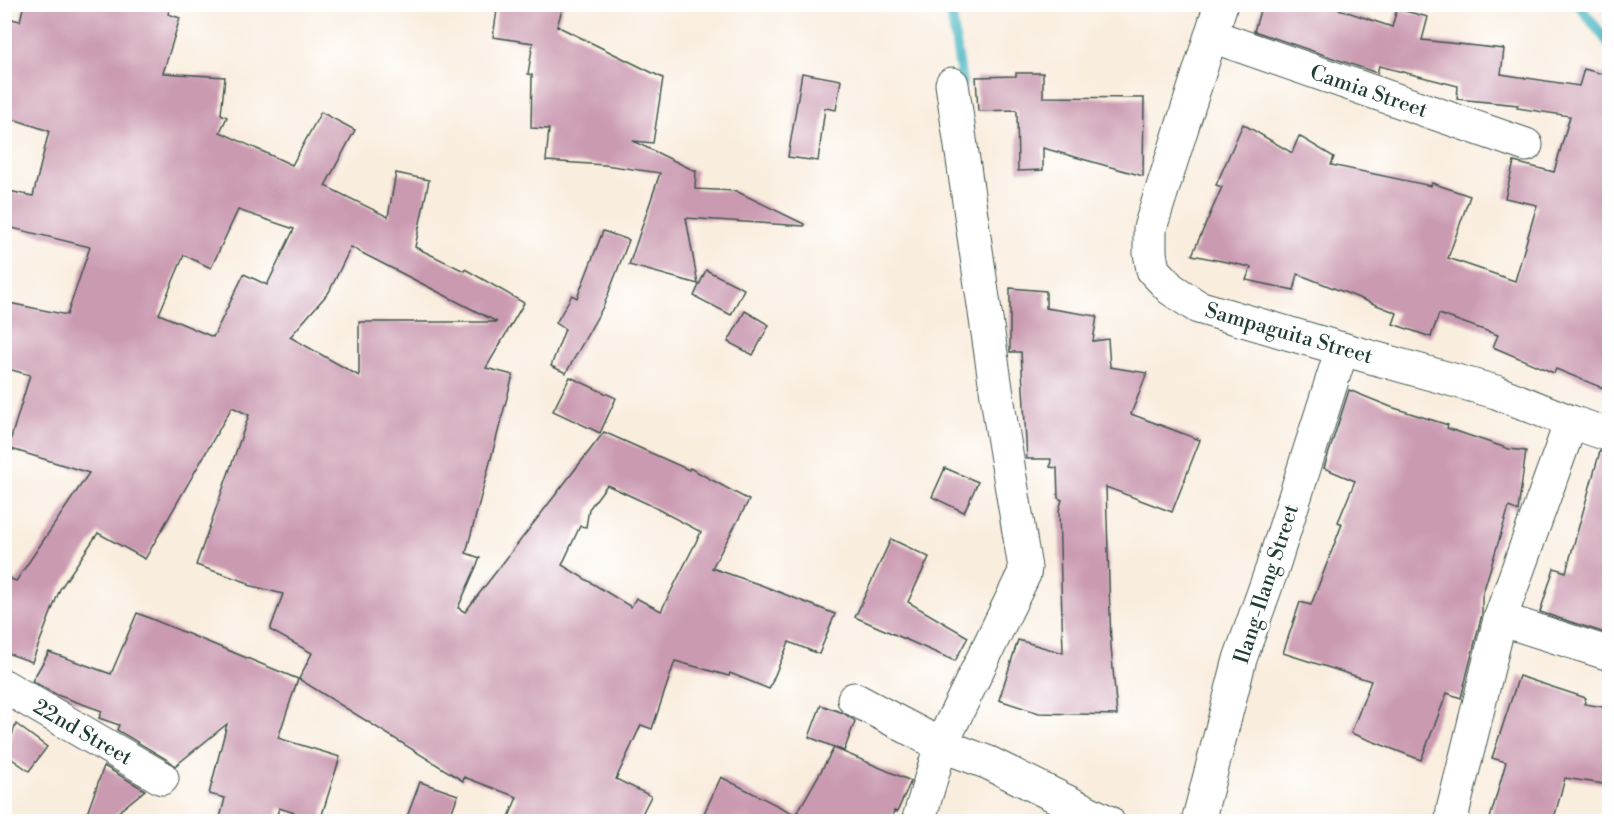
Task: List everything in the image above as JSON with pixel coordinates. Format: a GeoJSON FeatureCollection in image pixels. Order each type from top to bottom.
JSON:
{"type":"FeatureCollection","features":[{"type":"Feature","properties":{"kind":"street","name":"Sampaguita Street"},"geometry":{"type":"LineString","coordinates":[[1221,4],[1150,228],[1153,270],[1171,289],[1198,307],[1496,392],[1610,435]]}},
{"type":"Feature","properties":{"kind":"street","name":"Camia Street"},"geometry":{"type":"LineString","coordinates":[[1212,36],[1526,145]]}},
{"type":"Feature","properties":{"kind":"street"},"geometry":{"type":"LineString","coordinates":[[918,822],[944,746],[1025,568],[999,412],[952,84]]}},
{"type":"Feature","properties":{"kind":"street","name":"Ilang-Ilang Street"},"geometry":{"type":"LineString","coordinates":[[1198,822],[1240,659],[1272,569],[1342,349]]}},
{"type":"Feature","properties":{"kind":"street"},"geometry":{"type":"LineString","coordinates":[[1452,822],[1500,619],[1572,422]]}},
{"type":"Feature","properties":{"kind":"street"},"geometry":{"type":"LineString","coordinates":[[1500,619],[1610,654]]}},
{"type":"Feature","properties":{"kind":"street","name":"22nd Street"},"geometry":{"type":"LineString","coordinates":[[4,686],[162,778]]}},
{"type":"Feature","properties":{"kind":"street"},"geometry":{"type":"LineString","coordinates":[[854,699],[944,746],[989,763],[1108,822]]}},
{"type":"Feature","properties":{"kind":"building"},"geometry":{"type":"Polygon","coordinates":[[[24,4],[171,4],[168,14],[180,18],[163,73],[225,77],[221,114],[227,117],[220,132],[292,165],[321,112],[355,130],[325,186],[388,217],[396,173],[429,180],[415,247],[464,271],[465,269],[524,303],[486,368],[513,375],[466,553],[480,558],[458,608],[465,612],[604,432],[689,470],[690,468],[749,500],[712,568],[835,614],[819,654],[789,642],[769,689],[730,673],[729,676],[675,661],[652,729],[641,725],[616,779],[651,796],[638,822],[507,822],[517,797],[464,777],[463,781],[299,679],[312,653],[270,630],[283,594],[248,585],[249,583],[196,565],[249,415],[232,407],[145,559],[98,533],[60,589],[32,662],[4,652],[4,576],[16,581],[89,473],[8,448],[30,375],[4,368],[4,302],[67,315],[90,247],[4,226],[4,190],[33,196],[49,131],[4,116],[4,17],[20,21],[24,4]],[[238,210],[211,268],[184,255],[159,314],[213,337],[244,274],[267,285],[294,229],[238,210]],[[351,247],[329,292],[290,337],[359,376],[359,322],[497,322],[351,247]],[[607,485],[589,509],[586,527],[580,526],[562,565],[631,607],[636,598],[661,611],[701,532],[607,485]]]}},
{"type":"Feature","properties":{"kind":"building"},"geometry":{"type":"Polygon","coordinates":[[[498,4],[564,4],[557,26],[663,78],[653,143],[633,141],[696,170],[695,189],[736,191],[804,226],[686,218],[698,284],[629,265],[660,173],[605,165],[546,161],[549,129],[531,128],[532,75],[528,74],[533,43],[493,37],[498,4]]]}},
{"type":"Feature","properties":{"kind":"building"},"geometry":{"type":"Polygon","coordinates":[[[1262,4],[1324,4],[1392,27],[1397,9],[1428,17],[1422,40],[1504,49],[1501,74],[1579,86],[1584,69],[1610,76],[1610,391],[1556,369],[1554,373],[1493,347],[1498,335],[1439,314],[1431,337],[1393,324],[1397,313],[1298,274],[1294,290],[1246,280],[1251,267],[1192,255],[1222,187],[1216,185],[1243,124],[1292,153],[1299,136],[1334,157],[1331,165],[1431,186],[1432,183],[1470,196],[1448,258],[1515,281],[1537,205],[1505,198],[1514,162],[1554,172],[1570,116],[1517,108],[1518,105],[1457,99],[1458,86],[1379,66],[1377,73],[1254,31],[1262,4]]]}},
{"type":"Feature","properties":{"kind":"building"},"geometry":{"type":"Polygon","coordinates":[[[802,73],[841,80],[836,110],[825,108],[818,161],[788,157],[802,73]]]}},
{"type":"Feature","properties":{"kind":"building"},"geometry":{"type":"Polygon","coordinates":[[[1016,73],[1043,73],[1043,97],[1144,98],[1143,176],[1043,148],[1043,170],[1018,171],[1017,112],[1016,110],[978,111],[976,77],[1016,76],[1016,73]]]}},
{"type":"Feature","properties":{"kind":"building"},"geometry":{"type":"Polygon","coordinates":[[[603,231],[629,240],[604,305],[566,373],[551,366],[565,329],[556,323],[572,295],[577,298],[603,231]]]}},
{"type":"Feature","properties":{"kind":"building"},"geometry":{"type":"Polygon","coordinates":[[[706,270],[744,289],[731,315],[694,296],[706,270]]]}},
{"type":"Feature","properties":{"kind":"building"},"geometry":{"type":"Polygon","coordinates":[[[1010,288],[1046,291],[1046,308],[1097,316],[1093,341],[1108,339],[1110,367],[1147,373],[1131,414],[1200,440],[1172,512],[1106,487],[1111,646],[1117,715],[1039,713],[999,700],[1018,640],[1063,653],[1059,510],[1062,500],[1058,498],[1057,468],[1050,467],[1051,459],[1027,459],[1021,352],[1010,352],[1010,288]]]}},
{"type":"Feature","properties":{"kind":"building"},"geometry":{"type":"Polygon","coordinates":[[[745,311],[769,325],[753,355],[728,342],[745,311]]]}},
{"type":"Feature","properties":{"kind":"building"},"geometry":{"type":"Polygon","coordinates":[[[570,377],[616,398],[600,433],[553,411],[570,377]]]}},
{"type":"Feature","properties":{"kind":"building"},"geometry":{"type":"Polygon","coordinates":[[[1349,390],[1391,407],[1448,425],[1447,428],[1509,449],[1526,451],[1518,511],[1509,507],[1482,596],[1482,614],[1461,698],[1447,693],[1421,760],[1351,733],[1371,681],[1283,653],[1300,602],[1311,605],[1342,524],[1338,522],[1355,481],[1324,468],[1349,390]]]}},
{"type":"Feature","properties":{"kind":"building"},"geometry":{"type":"Polygon","coordinates":[[[1600,451],[1610,453],[1610,620],[1605,633],[1540,612],[1554,568],[1566,572],[1600,451]]]}},
{"type":"Feature","properties":{"kind":"building"},"geometry":{"type":"Polygon","coordinates":[[[945,468],[978,482],[964,512],[932,497],[945,468]]]}},
{"type":"Feature","properties":{"kind":"building"},"geometry":{"type":"Polygon","coordinates":[[[891,539],[929,557],[908,602],[968,637],[955,661],[855,617],[891,539]]]}},
{"type":"Feature","properties":{"kind":"building"},"geometry":{"type":"Polygon","coordinates":[[[137,613],[298,679],[278,738],[340,757],[320,821],[279,808],[275,822],[219,822],[225,798],[209,794],[227,724],[175,766],[117,730],[119,725],[99,718],[102,711],[57,695],[32,681],[49,652],[111,674],[137,613]]]}},
{"type":"Feature","properties":{"kind":"building"},"geometry":{"type":"Polygon","coordinates":[[[1519,676],[1586,698],[1584,704],[1610,708],[1610,785],[1565,778],[1553,822],[1489,822],[1506,762],[1492,758],[1519,676]]]}},
{"type":"Feature","properties":{"kind":"building"},"geometry":{"type":"Polygon","coordinates":[[[821,705],[843,713],[855,721],[844,751],[809,737],[821,705]]]}},
{"type":"Feature","properties":{"kind":"building"},"geometry":{"type":"Polygon","coordinates":[[[16,724],[47,747],[29,771],[5,754],[16,724]]]}},
{"type":"Feature","properties":{"kind":"building"},"geometry":{"type":"Polygon","coordinates":[[[834,748],[911,781],[890,822],[700,822],[721,777],[796,815],[834,748]]]}},
{"type":"Feature","properties":{"kind":"building"},"geometry":{"type":"Polygon","coordinates":[[[104,766],[145,790],[106,822],[84,822],[104,766]]]}},
{"type":"Feature","properties":{"kind":"building"},"geometry":{"type":"Polygon","coordinates":[[[420,782],[458,795],[448,822],[405,822],[420,782]]]}},
{"type":"Feature","properties":{"kind":"waterway"},"geometry":{"type":"LineString","coordinates":[[950,4],[962,83]]}},
{"type":"Feature","properties":{"kind":"waterway"},"geometry":{"type":"LineString","coordinates":[[1578,4],[1610,45]]}}]}
